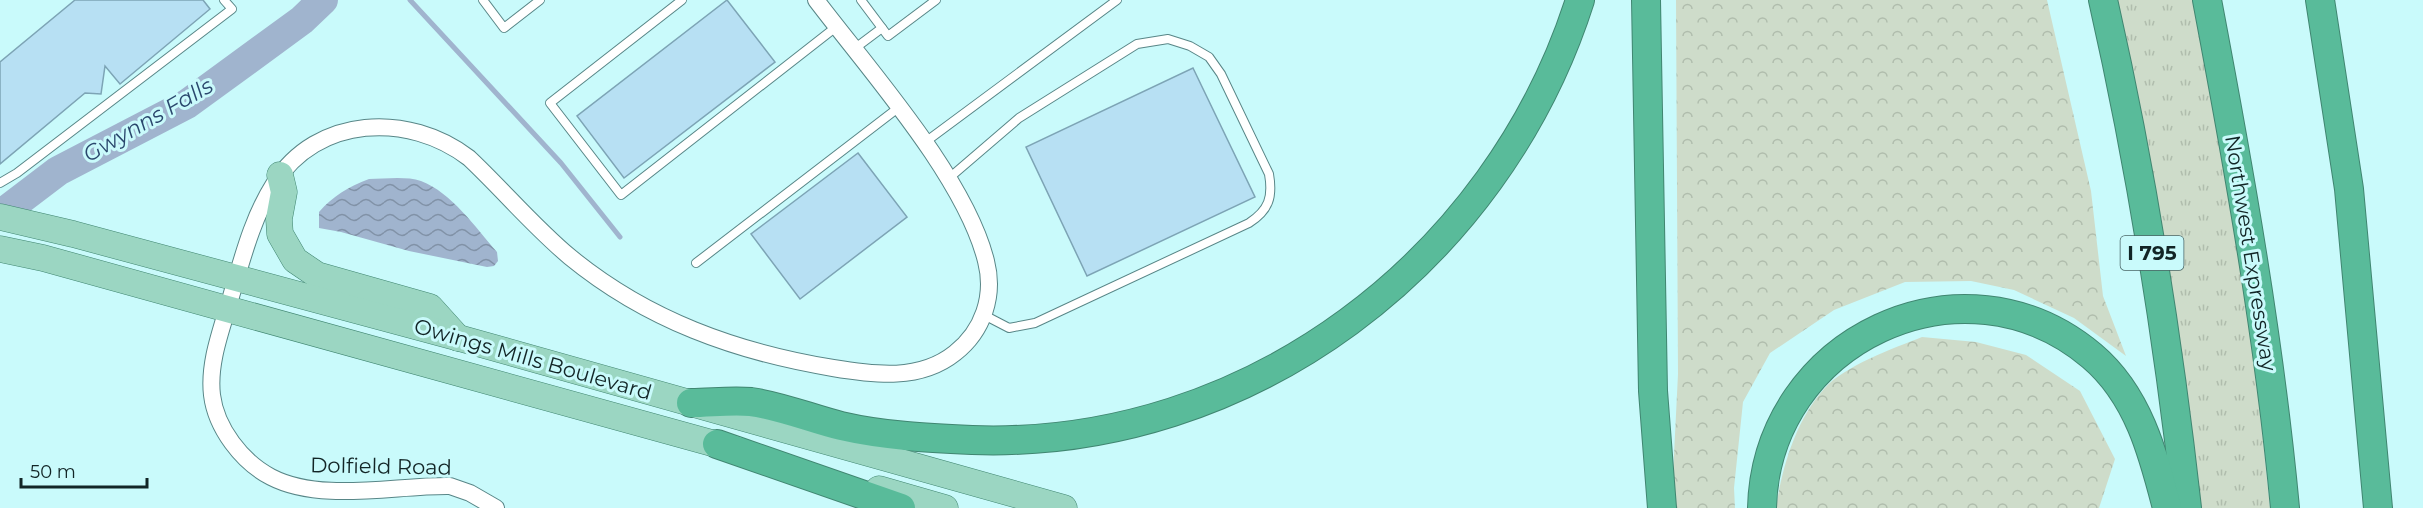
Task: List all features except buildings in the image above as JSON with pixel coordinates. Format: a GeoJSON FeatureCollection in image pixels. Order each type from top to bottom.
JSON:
{"type":"FeatureCollection","features":[{"type":"Feature","properties":{"kind":"highway"},"geometry":{"type":"LineString","coordinates":[[691,403],[752,402],[842,426],[883,434],[974,440],[1018,439],[1061,436],[1139,420],[1238,386],[1305,351],[1358,316],[1414,268],[1445,236],[1488,183],[1527,124],[1558,61],[1580,0]]}},
{"type":"Feature","properties":{"kind":"highway"},"geometry":{"type":"LineString","coordinates":[[1646,0],[1653,402],[1662,508]]}},
{"type":"Feature","properties":{"kind":"highway","name":"I 795"},"geometry":{"type":"LineString","coordinates":[[2103,0],[2130,128],[2154,267],[2177,415],[2187,508]]}},
{"type":"Feature","properties":{"kind":"highway","name":"Northwest Expressway"},"geometry":{"type":"LineString","coordinates":[[2207,0],[2248,220],[2276,402],[2285,508]]}},
{"type":"Feature","properties":{"kind":"highway"},"geometry":{"type":"LineString","coordinates":[[2319,0],[2349,189],[2378,508]]}},
{"type":"Feature","properties":{"kind":"highway"},"geometry":{"type":"LineString","coordinates":[[1762,508],[1769,454],[1786,415],[1806,385],[1830,359],[1863,335],[1902,318],[1951,310],[1995,312],[2029,321],[2062,334],[2094,357],[2137,414],[2151,445],[2167,508]]}},
{"type":"Feature","properties":{"kind":"highway"},"geometry":{"type":"LineString","coordinates":[[717,444],[901,508]]}},
{"type":"Feature","properties":{"kind":"main road"},"geometry":{"type":"LineString","coordinates":[[280,175],[284,192],[279,219],[280,234],[295,260],[317,275],[430,307],[459,338]]}},
{"type":"Feature","properties":{"kind":"main road","name":"Owings Mills Boulevard"},"geometry":{"type":"LineString","coordinates":[[0,217],[73,234],[459,338],[1064,508]]}},
{"type":"Feature","properties":{"kind":"main road","name":"Owings Mills Boulevard"},"geometry":{"type":"LineString","coordinates":[[0,249],[43,258],[945,508]]}},
{"type":"Feature","properties":{"kind":"main road"},"geometry":{"type":"LineString","coordinates":[[228,309],[266,304],[1005,508]]}},
{"type":"Feature","properties":{"kind":"street"},"geometry":{"type":"LineString","coordinates":[[816,0],[924,143],[948,179],[969,217],[986,261],[989,298],[984,315]]}},
{"type":"Feature","properties":{"kind":"street","name":"Dolfield Road"},"geometry":{"type":"LineString","coordinates":[[495,508],[470,493],[450,486],[312,490],[288,485],[268,476],[239,451],[225,432],[212,397],[211,378],[215,353],[258,215],[280,175],[308,148],[341,133],[383,126],[420,131],[453,145],[570,257],[633,301],[703,336],[792,361],[852,371],[911,373],[943,362],[957,351],[970,339],[984,315]]}},
{"type":"Feature","properties":{"kind":"lane"},"geometry":{"type":"LineString","coordinates":[[0,183],[17,173],[231,9],[224,0]]}},
{"type":"Feature","properties":{"kind":"lane"},"geometry":{"type":"LineString","coordinates":[[483,0],[504,28],[540,0]]}},
{"type":"Feature","properties":{"kind":"lane"},"geometry":{"type":"LineString","coordinates":[[682,0],[550,104],[621,195],[836,27]]}},
{"type":"Feature","properties":{"kind":"lane"},"geometry":{"type":"LineString","coordinates":[[861,0],[888,36],[936,0]]}},
{"type":"Feature","properties":{"kind":"lane"},"geometry":{"type":"LineString","coordinates":[[924,143],[1116,0]]}},
{"type":"Feature","properties":{"kind":"lane"},"geometry":{"type":"LineString","coordinates":[[853,49],[882,28]]}},
{"type":"Feature","properties":{"kind":"lane"},"geometry":{"type":"LineString","coordinates":[[948,179],[1019,118],[1137,44],[1168,39],[1190,46],[1209,57],[1221,74],[1269,174],[1272,190],[1268,206],[1249,223],[1035,323],[1009,328],[984,315]]}},
{"type":"Feature","properties":{"kind":"lane"},"geometry":{"type":"LineString","coordinates":[[696,263],[898,108]]}},
{"type":"Feature","properties":{"kind":"green space"},"geometry":{"type":"Polygon","coordinates":[[[1676,0],[2047,0],[2091,191],[2103,296],[2126,356],[2074,318],[2014,290],[1971,281],[1905,282],[1834,310],[1770,353],[1743,402],[1734,488],[1735,508],[1674,508],[1672,495],[1678,374],[1676,0]]]}},
{"type":"Feature","properties":{"kind":"green space"},"geometry":{"type":"Polygon","coordinates":[[[2114,0],[2196,0],[2251,320],[2270,508],[2197,508],[2114,0]]]}},
{"type":"Feature","properties":{"kind":"green space"},"geometry":{"type":"Polygon","coordinates":[[[1922,337],[1976,342],[2026,355],[2080,391],[2115,459],[2099,508],[1776,508],[1786,461],[1798,429],[1814,401],[1824,389],[1856,365],[1922,337]]]}},
{"type":"Feature","properties":{"kind":"water"},"geometry":{"type":"Polygon","coordinates":[[[369,179],[409,179],[432,186],[453,202],[471,222],[497,252],[498,261],[494,266],[487,267],[409,251],[319,228],[319,212],[324,206],[341,192],[369,179]]]}},
{"type":"Feature","properties":{"kind":"waterway","name":"Gwynns Falls"},"geometry":{"type":"LineString","coordinates":[[0,215],[58,171],[187,104],[302,20],[323,0]]}},
{"type":"Feature","properties":{"kind":"waterway"},"geometry":{"type":"LineString","coordinates":[[410,0],[561,163],[620,237]]}}]}
